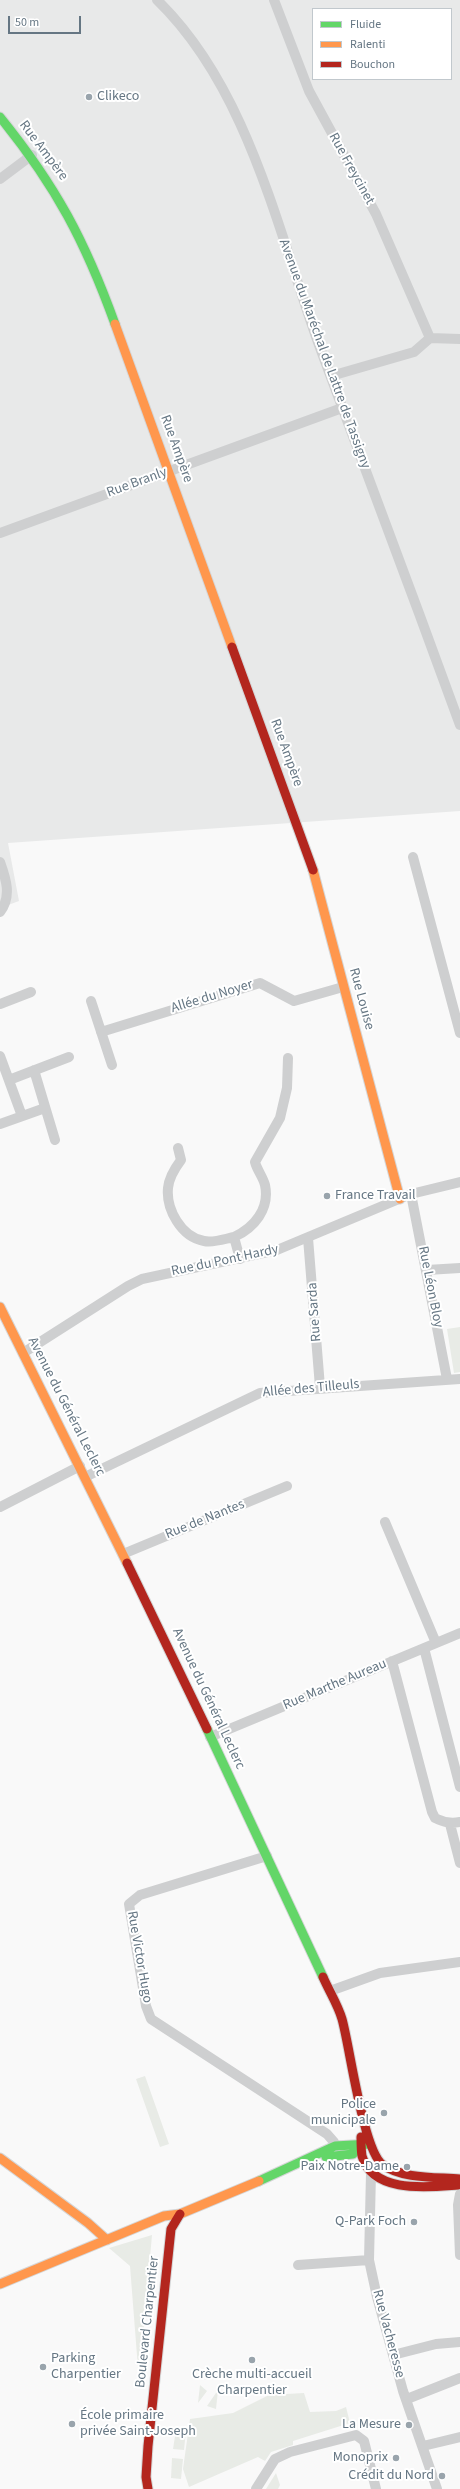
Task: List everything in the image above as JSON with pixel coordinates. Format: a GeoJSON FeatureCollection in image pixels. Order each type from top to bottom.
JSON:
{"type":"FeatureCollection","features":[{"type":"Feature","properties":{"kind":"street","name":"Avenue du Maréchal de Lattre de Tassigny"},"geometry":{"type":"LineString","coordinates":[[157,0],[196,44],[236,113],[256,162],[342,408],[460,725]]}},
{"type":"Feature","properties":{"kind":"street","name":"Rue Freycinet"},"geometry":{"type":"LineString","coordinates":[[274,0],[306,86],[376,214],[430,338]]}},
{"type":"Feature","properties":{"kind":"street","name":"Rue Ampère"},"geometry":{"type":"LineString","coordinates":[[0,117],[32,155],[65,204],[90,256],[291,807]]}},
{"type":"Feature","properties":{"kind":"street"},"geometry":{"type":"LineString","coordinates":[[0,180],[32,155]]}},
{"type":"Feature","properties":{"kind":"street"},"geometry":{"type":"LineString","coordinates":[[331,376],[414,352],[430,338],[460,339]]}},
{"type":"Feature","properties":{"kind":"street","name":"Rue Branly"},"geometry":{"type":"LineString","coordinates":[[0,533],[342,408]]}},
{"type":"Feature","properties":{"kind":"street","name":"Rue Louise"},"geometry":{"type":"LineString","coordinates":[[291,807],[319,887],[343,987],[400,1199]]}},
{"type":"Feature","properties":{"kind":"street"},"geometry":{"type":"LineString","coordinates":[[413,857],[460,1033]]}},
{"type":"Feature","properties":{"kind":"street"},"geometry":{"type":"LineString","coordinates":[[0,862],[6,880],[8,893],[5,906],[0,912]]}},
{"type":"Feature","properties":{"kind":"street","name":"Allée du Noyer"},"geometry":{"type":"LineString","coordinates":[[101,1032],[260,983],[294,1001],[343,987]]}},
{"type":"Feature","properties":{"kind":"street"},"geometry":{"type":"LineString","coordinates":[[0,1004],[31,992]]}},
{"type":"Feature","properties":{"kind":"street"},"geometry":{"type":"LineString","coordinates":[[91,1001],[112,1065]]}},
{"type":"Feature","properties":{"kind":"street"},"geometry":{"type":"LineString","coordinates":[[0,1056],[22,1116]]}},
{"type":"Feature","properties":{"kind":"street"},"geometry":{"type":"LineString","coordinates":[[9,1080],[69,1057]]}},
{"type":"Feature","properties":{"kind":"street"},"geometry":{"type":"LineString","coordinates":[[178,1148],[181,1160],[172,1173],[168,1187],[168,1200],[176,1221],[184,1229],[202,1241],[213,1242],[234,1237],[246,1232],[255,1224],[263,1209],[266,1187],[255,1162],[280,1118],[287,1088],[288,1058]]}},
{"type":"Feature","properties":{"kind":"street"},"geometry":{"type":"LineString","coordinates":[[34,1070],[55,1140]]}},
{"type":"Feature","properties":{"kind":"street"},"geometry":{"type":"LineString","coordinates":[[0,1124],[46,1108]]}},
{"type":"Feature","properties":{"kind":"street","name":"Rue du Pont Hardy"},"geometry":{"type":"LineString","coordinates":[[23,1353],[128,1286],[142,1279],[277,1250],[411,1194],[460,1182]]}},
{"type":"Feature","properties":{"kind":"street","name":"Rue Léon Bloy"},"geometry":{"type":"LineString","coordinates":[[411,1194],[447,1379]]}},
{"type":"Feature","properties":{"kind":"street"},"geometry":{"type":"LineString","coordinates":[[234,1237],[240,1259]]}},
{"type":"Feature","properties":{"kind":"street","name":"Rue Sarda"},"geometry":{"type":"LineString","coordinates":[[308,1238],[320,1387]]}},
{"type":"Feature","properties":{"kind":"street"},"geometry":{"type":"LineString","coordinates":[[427,1270],[460,1268]]}},
{"type":"Feature","properties":{"kind":"street","name":"Avenue du Général Leclerc"},"geometry":{"type":"LineString","coordinates":[[0,1307],[123,1554],[267,1856],[342,2018],[362,2113],[365,2144]]}},
{"type":"Feature","properties":{"kind":"street","name":"Allée des Tilleuls"},"geometry":{"type":"LineString","coordinates":[[85,1477],[254,1395],[274,1390],[460,1379]]}},
{"type":"Feature","properties":{"kind":"street"},"geometry":{"type":"LineString","coordinates":[[0,1507],[80,1466]]}},
{"type":"Feature","properties":{"kind":"street","name":"Rue de Nantes"},"geometry":{"type":"LineString","coordinates":[[123,1554],[287,1486]]}},
{"type":"Feature","properties":{"kind":"street"},"geometry":{"type":"LineString","coordinates":[[385,1522],[436,1643]]}},
{"type":"Feature","properties":{"kind":"street","name":"Rue Marthe Aureau"},"geometry":{"type":"LineString","coordinates":[[210,1737],[460,1633]]}},
{"type":"Feature","properties":{"kind":"street"},"geometry":{"type":"LineString","coordinates":[[424,1648],[460,1787]]}},
{"type":"Feature","properties":{"kind":"street"},"geometry":{"type":"LineString","coordinates":[[392,1661],[432,1812],[435,1818],[455,1823],[460,1863]]}},
{"type":"Feature","properties":{"kind":"street","name":"Rue Victor Hugo"},"geometry":{"type":"LineString","coordinates":[[267,1856],[140,1895],[132,1900],[129,1904],[146,2006],[151,2019],[311,2122],[327,2134],[334,2142],[330,2153]]}},
{"type":"Feature","properties":{"kind":"street"},"geometry":{"type":"LineString","coordinates":[[330,1991],[380,1973],[460,1962]]}},
{"type":"Feature","properties":{"kind":"street"},"geometry":{"type":"LineString","coordinates":[[0,2284],[164,2216],[180,2214],[308,2160],[351,2144],[365,2144]]}},
{"type":"Feature","properties":{"kind":"street"},"geometry":{"type":"LineString","coordinates":[[365,2144],[366,2164],[371,2173],[381,2180],[398,2184],[424,2187],[460,2185]]}},
{"type":"Feature","properties":{"kind":"street"},"geometry":{"type":"LineString","coordinates":[[365,2144],[376,2160],[381,2165],[392,2171],[460,2179]]}},
{"type":"Feature","properties":{"kind":"street"},"geometry":{"type":"LineString","coordinates":[[308,2160],[330,2153],[366,2164]]}},
{"type":"Feature","properties":{"kind":"street"},"geometry":{"type":"LineString","coordinates":[[0,2158],[88,2223],[107,2240]]}},
{"type":"Feature","properties":{"kind":"street","name":"Rue Vacheresse"},"geometry":{"type":"LineString","coordinates":[[371,2173],[369,2260],[393,2355],[436,2489]]}},
{"type":"Feature","properties":{"kind":"street"},"geometry":{"type":"LineString","coordinates":[[460,2194],[458,2215],[460,2255]]}},
{"type":"Feature","properties":{"kind":"street"},"geometry":{"type":"LineString","coordinates":[[142,2226],[171,2229],[180,2214]]}},
{"type":"Feature","properties":{"kind":"street","name":"Boulevard Charpentier"},"geometry":{"type":"LineString","coordinates":[[148,2489],[146,2478],[148,2446],[171,2229]]}},
{"type":"Feature","properties":{"kind":"street"},"geometry":{"type":"LineString","coordinates":[[298,2265],[369,2260]]}},
{"type":"Feature","properties":{"kind":"street"},"geometry":{"type":"LineString","coordinates":[[393,2355],[436,2344],[460,2342]]}},
{"type":"Feature","properties":{"kind":"street"},"geometry":{"type":"LineString","coordinates":[[407,2399],[460,2378]]}},
{"type":"Feature","properties":{"kind":"street"},"geometry":{"type":"LineString","coordinates":[[256,2489],[275,2459],[290,2452],[356,2434],[364,2441],[376,2489]]}},
{"type":"Feature","properties":{"kind":"street"},"geometry":{"type":"LineString","coordinates":[[423,2446],[460,2437]]}},
{"type":"Feature","properties":{"kind":"shaded area"},"geometry":{"type":"Polygon","coordinates":[[[0,0],[460,0],[460,811],[8,843],[19,901],[0,908],[0,0]]]}},
{"type":"Feature","properties":{"kind":"shaded area"},"geometry":{"type":"Polygon","coordinates":[[[460,1327],[460,1372],[454,1373],[447,1329],[460,1327]]]}},
{"type":"Feature","properties":{"kind":"shaded area"},"geometry":{"type":"Polygon","coordinates":[[[145,2076],[169,2144],[160,2147],[136,2079],[145,2076]]]}},
{"type":"Feature","properties":{"kind":"shaded area"},"geometry":{"type":"Polygon","coordinates":[[[152,2235],[139,2381],[130,2266],[109,2248],[152,2235]]]}},
{"type":"Feature","properties":{"kind":"shaded area"},"geometry":{"type":"Polygon","coordinates":[[[200,2385],[207,2391],[198,2403],[200,2385]]]}},
{"type":"Feature","properties":{"kind":"shaded area"},"geometry":{"type":"Polygon","coordinates":[[[218,2390],[216,2409],[207,2406],[218,2390]]]}},
{"type":"Feature","properties":{"kind":"shaded area"},"geometry":{"type":"Polygon","coordinates":[[[304,2393],[310,2412],[336,2411],[346,2407],[350,2423],[293,2441],[293,2445],[271,2452],[265,2461],[258,2457],[189,2487],[183,2469],[190,2419],[233,2413],[269,2395],[304,2393]]]}},
{"type":"Feature","properties":{"kind":"shaded area"},"geometry":{"type":"Polygon","coordinates":[[[176,2430],[186,2430],[184,2450],[173,2449],[176,2430]]]}},
{"type":"Feature","properties":{"kind":"shaded area"},"geometry":{"type":"Polygon","coordinates":[[[172,2458],[183,2459],[181,2479],[171,2478],[172,2458]]]}},
{"type":"Feature","properties":{"kind":"shaded area"},"geometry":{"type":"Polygon","coordinates":[[[276,2473],[280,2485],[278,2489],[266,2489],[276,2473]]]}},
{"type":"Feature","properties":{"kind":"traffic: fast"},"geometry":{"type":"LineString","coordinates":[[0,117],[20,142],[53,191],[67,215],[92,266],[115,324]]}},
{"type":"Feature","properties":{"kind":"traffic: fast"},"geometry":{"type":"LineString","coordinates":[[207,1729],[323,1977]]}},
{"type":"Feature","properties":{"kind":"traffic: fast"},"geometry":{"type":"LineString","coordinates":[[259,2181],[335,2146],[370,2144]]}},
{"type":"Feature","properties":{"kind":"traffic: fast"},"geometry":{"type":"LineString","coordinates":[[326,2157],[353,2154],[361,2145]]}},
{"type":"Feature","properties":{"kind":"traffic: slow"},"geometry":{"type":"LineString","coordinates":[[115,324],[232,647]]}},
{"type":"Feature","properties":{"kind":"traffic: slow"},"geometry":{"type":"LineString","coordinates":[[313,870],[400,1199]]}},
{"type":"Feature","properties":{"kind":"traffic: slow"},"geometry":{"type":"LineString","coordinates":[[0,1307],[127,1563]]}},
{"type":"Feature","properties":{"kind":"traffic: slow"},"geometry":{"type":"LineString","coordinates":[[0,2158],[88,2223],[107,2240]]}},
{"type":"Feature","properties":{"kind":"traffic: slow"},"geometry":{"type":"LineString","coordinates":[[0,2284],[164,2216],[180,2214],[259,2181]]}},
{"type":"Feature","properties":{"kind":"traffic: jam"},"geometry":{"type":"LineString","coordinates":[[232,647],[313,870]]}},
{"type":"Feature","properties":{"kind":"traffic: jam"},"geometry":{"type":"LineString","coordinates":[[127,1563],[207,1729]]}},
{"type":"Feature","properties":{"kind":"traffic: jam"},"geometry":{"type":"LineString","coordinates":[[323,1977],[342,2019],[363,2120],[376,2156],[383,2165],[400,2173],[460,2179]]}},
{"type":"Feature","properties":{"kind":"traffic: jam"},"geometry":{"type":"LineString","coordinates":[[361,2137],[362,2156],[368,2168],[377,2177],[403,2186],[432,2187],[458,2185]]}},
{"type":"Feature","properties":{"kind":"traffic: jam"},"geometry":{"type":"LineString","coordinates":[[148,2489],[146,2477],[148,2446],[171,2229],[180,2214]]}},
{"type":"Feature","properties":{"kind":"place","name":"Clikeco"},"geometry":{"type":"Point","coordinates":[89,97]}},
{"type":"Feature","properties":{"kind":"place","name":"France Travail"},"geometry":{"type":"Point","coordinates":[327,1196]}},
{"type":"Feature","properties":{"kind":"place","name":"Police municipale"},"geometry":{"type":"Point","coordinates":[384,2113]}},
{"type":"Feature","properties":{"kind":"place","name":"Paix Notre-Dame"},"geometry":{"type":"Point","coordinates":[407,2167]}},
{"type":"Feature","properties":{"kind":"place","name":"Q-Park Foch"},"geometry":{"type":"Point","coordinates":[414,2222]}},
{"type":"Feature","properties":{"kind":"place","name":"Crèche multi-accueil Charpentier"},"geometry":{"type":"Point","coordinates":[252,2360]}},
{"type":"Feature","properties":{"kind":"place","name":"Parking Charpentier"},"geometry":{"type":"Point","coordinates":[43,2367]}},
{"type":"Feature","properties":{"kind":"place","name":"École primaire privée Saint-Joseph"},"geometry":{"type":"Point","coordinates":[72,2424]}},
{"type":"Feature","properties":{"kind":"place","name":"La Mesure"},"geometry":{"type":"Point","coordinates":[409,2425]}},
{"type":"Feature","properties":{"kind":"place","name":"Monoprix"},"geometry":{"type":"Point","coordinates":[396,2458]}},
{"type":"Feature","properties":{"kind":"place","name":"Crédit du Nord"},"geometry":{"type":"Point","coordinates":[442,2476]}}]}
